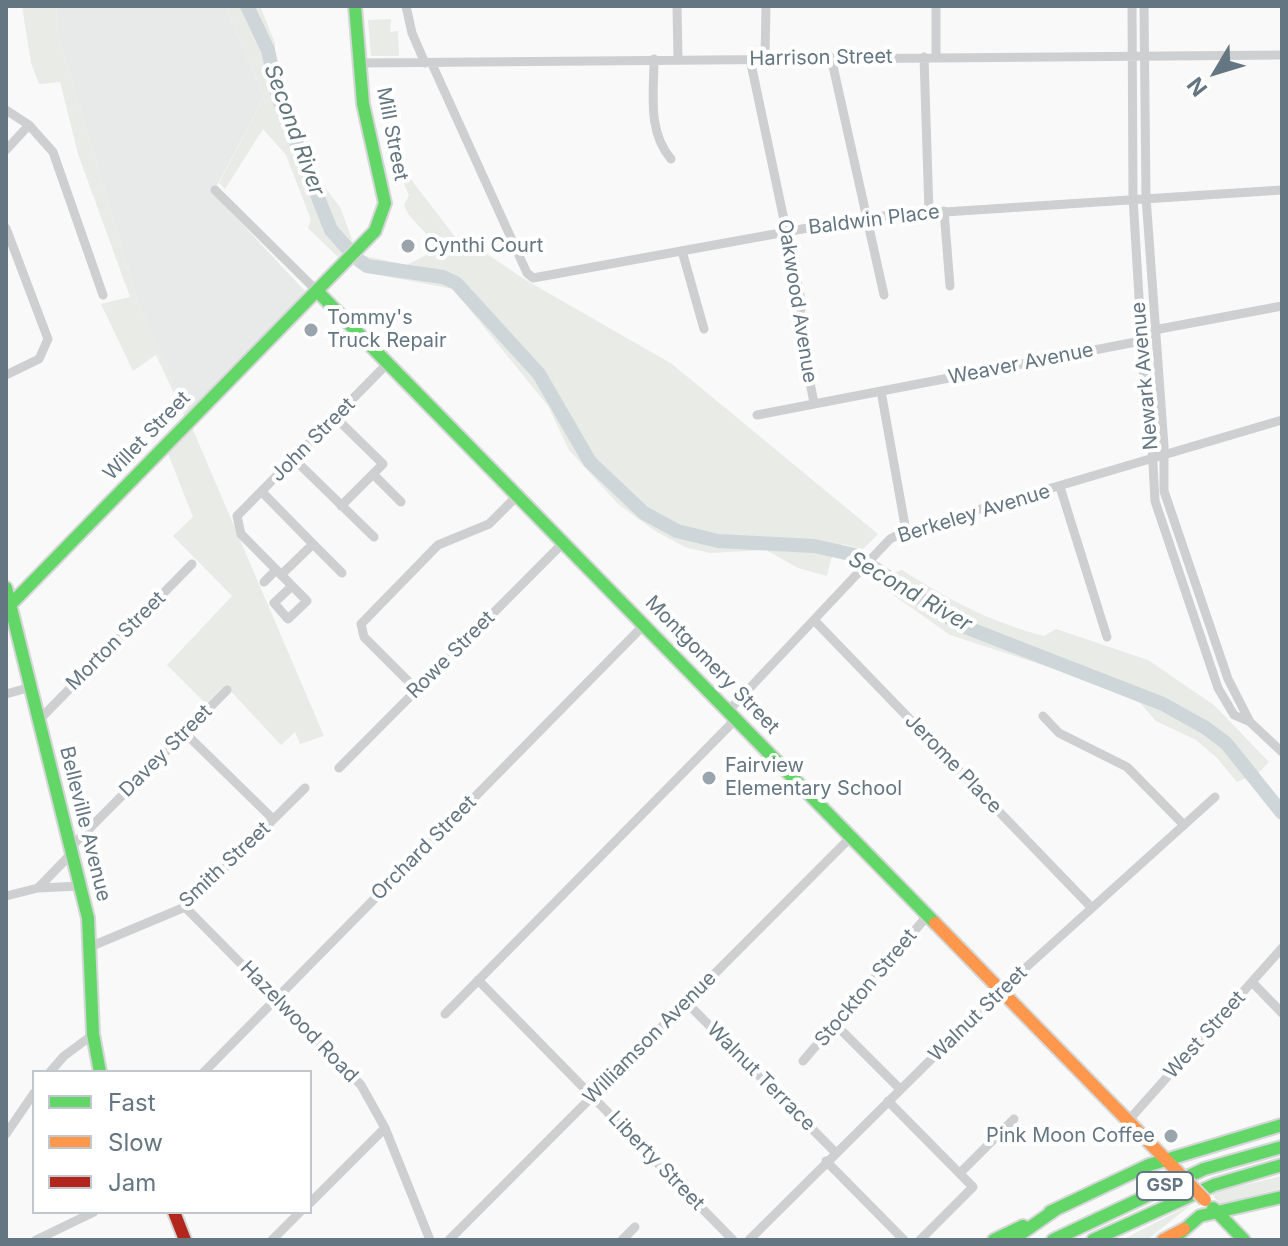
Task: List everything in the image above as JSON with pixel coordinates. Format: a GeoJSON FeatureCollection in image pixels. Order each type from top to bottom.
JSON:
{"type":"FeatureCollection","features":[{"type":"Feature","properties":{"kind":"main road","name":"Mill Street"},"geometry":{"type":"LineString","coordinates":[[318,292],[360,249],[383,218],[385,203],[367,131],[355,6]]}},
{"type":"Feature","properties":{"kind":"main road","name":"Montgomery Street"},"geometry":{"type":"LineString","coordinates":[[318,292],[1244,1240]]}},
{"type":"Feature","properties":{"kind":"main road","name":"Willet Street"},"geometry":{"type":"LineString","coordinates":[[8,606],[318,292]]}},
{"type":"Feature","properties":{"kind":"main road","name":"Belleville Avenue"},"geometry":{"type":"LineString","coordinates":[[6,588],[8,606],[40,719],[81,886],[92,946],[91,1036],[100,1070]]}},
{"type":"Feature","properties":{"kind":"main road"},"geometry":{"type":"LineString","coordinates":[[994,1240],[1055,1210],[1170,1164],[1282,1125]]}},
{"type":"Feature","properties":{"kind":"main road","name":"GSP"},"geometry":{"type":"LineString","coordinates":[[1053,1240],[1204,1169],[1282,1147]]}},
{"type":"Feature","properties":{"kind":"main road","name":"GSP"},"geometry":{"type":"LineString","coordinates":[[1093,1240],[1214,1185],[1282,1165]]}},
{"type":"Feature","properties":{"kind":"main road"},"geometry":{"type":"LineString","coordinates":[[1173,1240],[1200,1216],[1282,1197]]}},
{"type":"Feature","properties":{"kind":"main road"},"geometry":{"type":"LineString","coordinates":[[1012,1240],[1055,1210]]}},
{"type":"Feature","properties":{"kind":"main road"},"geometry":{"type":"LineString","coordinates":[[175,1214],[185,1240]]}},
{"type":"Feature","properties":{"kind":"main road"},"geometry":{"type":"LineString","coordinates":[[1163,1240],[1184,1229]]}},
{"type":"Feature","properties":{"kind":"street"},"geometry":{"type":"LineString","coordinates":[[406,6],[408,23],[429,63]]}},
{"type":"Feature","properties":{"kind":"street"},"geometry":{"type":"LineString","coordinates":[[677,6],[678,59]]}},
{"type":"Feature","properties":{"kind":"street"},"geometry":{"type":"LineString","coordinates":[[765,59],[766,6]]}},
{"type":"Feature","properties":{"kind":"street"},"geometry":{"type":"LineString","coordinates":[[936,6],[936,57]]}},
{"type":"Feature","properties":{"kind":"street","name":"Newark Avenue"},"geometry":{"type":"LineString","coordinates":[[1132,6],[1138,54],[1164,491],[1228,679],[1250,722]]}},
{"type":"Feature","properties":{"kind":"street","name":"Newark Avenue"},"geometry":{"type":"LineString","coordinates":[[1144,6],[1138,54],[1133,198],[1155,501],[1218,688],[1234,715],[1250,722],[1282,752]]}},
{"type":"Feature","properties":{"kind":"street","name":"Harrison Street"},"geometry":{"type":"LineString","coordinates":[[361,63],[1282,55]]}},
{"type":"Feature","properties":{"kind":"street"},"geometry":{"type":"LineString","coordinates":[[831,57],[884,295]]}},
{"type":"Feature","properties":{"kind":"street"},"geometry":{"type":"LineString","coordinates":[[924,57],[929,212]]}},
{"type":"Feature","properties":{"kind":"street"},"geometry":{"type":"LineString","coordinates":[[654,59],[654,125],[660,145],[671,159]]}},
{"type":"Feature","properties":{"kind":"street","name":"Oakwood Avenue"},"geometry":{"type":"LineString","coordinates":[[750,59],[802,305],[798,321],[814,403]]}},
{"type":"Feature","properties":{"kind":"street","name":"Baldwin Place"},"geometry":{"type":"LineString","coordinates":[[429,63],[533,278],[868,217],[1282,190]]}},
{"type":"Feature","properties":{"kind":"street"},"geometry":{"type":"LineString","coordinates":[[6,110],[29,125],[48,144],[103,295]]}},
{"type":"Feature","properties":{"kind":"street"},"geometry":{"type":"LineString","coordinates":[[6,150],[29,125]]}},
{"type":"Feature","properties":{"kind":"street","name":"Montgomery Street"},"geometry":{"type":"LineString","coordinates":[[215,190],[318,292]]}},
{"type":"Feature","properties":{"kind":"street"},"geometry":{"type":"LineString","coordinates":[[944,211],[950,286]]}},
{"type":"Feature","properties":{"kind":"street"},"geometry":{"type":"LineString","coordinates":[[6,228],[48,339],[39,359],[6,375]]}},
{"type":"Feature","properties":{"kind":"street"},"geometry":{"type":"LineString","coordinates":[[682,251],[704,329]]}},
{"type":"Feature","properties":{"kind":"street","name":"Weaver Avenue"},"geometry":{"type":"LineString","coordinates":[[757,415],[1141,341],[1154,330],[1282,306]]}},
{"type":"Feature","properties":{"kind":"street","name":"John Street"},"geometry":{"type":"LineString","coordinates":[[279,572],[241,534],[237,516],[388,363]]}},
{"type":"Feature","properties":{"kind":"street"},"geometry":{"type":"LineString","coordinates":[[881,391],[906,531]]}},
{"type":"Feature","properties":{"kind":"street"},"geometry":{"type":"LineString","coordinates":[[336,418],[383,464],[341,506]]}},
{"type":"Feature","properties":{"kind":"street","name":"Berkeley Avenue"},"geometry":{"type":"LineString","coordinates":[[445,1014],[733,714],[859,569],[890,539],[906,531],[1282,420]]}},
{"type":"Feature","properties":{"kind":"street"},"geometry":{"type":"LineString","coordinates":[[294,459],[374,537]]}},
{"type":"Feature","properties":{"kind":"street"},"geometry":{"type":"LineString","coordinates":[[373,474],[401,502]]}},
{"type":"Feature","properties":{"kind":"street"},"geometry":{"type":"LineString","coordinates":[[1060,487],[1107,637]]}},
{"type":"Feature","properties":{"kind":"street"},"geometry":{"type":"LineString","coordinates":[[262,492],[342,573]]}},
{"type":"Feature","properties":{"kind":"street"},"geometry":{"type":"LineString","coordinates":[[417,690],[360,630],[361,624],[438,545],[489,524],[518,495]]}},
{"type":"Feature","properties":{"kind":"street","name":"Rowe Street"},"geometry":{"type":"LineString","coordinates":[[339,768],[564,542]]}},
{"type":"Feature","properties":{"kind":"street"},"geometry":{"type":"LineString","coordinates":[[264,582],[313,544]]}},
{"type":"Feature","properties":{"kind":"street","name":"Morton Street"},"geometry":{"type":"LineString","coordinates":[[40,719],[192,564]]}},
{"type":"Feature","properties":{"kind":"street"},"geometry":{"type":"LineString","coordinates":[[279,572],[292,586]]}},
{"type":"Feature","properties":{"kind":"street","name":"Jerome Place"},"geometry":{"type":"LineString","coordinates":[[814,620],[1092,908]]}},
{"type":"Feature","properties":{"kind":"street","name":"Orchard Street"},"geometry":{"type":"LineString","coordinates":[[206,1070],[645,624]]}},
{"type":"Feature","properties":{"kind":"street"},"geometry":{"type":"LineString","coordinates":[[6,694],[31,687]]}},
{"type":"Feature","properties":{"kind":"street","name":"Davey Street"},"geometry":{"type":"LineString","coordinates":[[38,888],[227,690]]}},
{"type":"Feature","properties":{"kind":"street"},"geometry":{"type":"LineString","coordinates":[[1043,716],[1059,733],[1127,767],[1184,825]]}},
{"type":"Feature","properties":{"kind":"street"},"geometry":{"type":"LineString","coordinates":[[184,732],[273,819]]}},
{"type":"Feature","properties":{"kind":"street","name":"Smith Street"},"geometry":{"type":"LineString","coordinates":[[92,946],[185,907],[305,788]]}},
{"type":"Feature","properties":{"kind":"street","name":"Walnut Street"},"geometry":{"type":"LineString","coordinates":[[749,1240],[1001,990],[1215,797]]}},
{"type":"Feature","properties":{"kind":"street","name":"Williamson Avenue"},"geometry":{"type":"LineString","coordinates":[[449,1240],[852,836]]}},
{"type":"Feature","properties":{"kind":"street"},"geometry":{"type":"LineString","coordinates":[[6,896],[38,888],[81,886]]}},
{"type":"Feature","properties":{"kind":"street","name":"Hazelwood Road"},"geometry":{"type":"LineString","coordinates":[[185,907],[361,1085],[385,1128],[430,1240]]}},
{"type":"Feature","properties":{"kind":"street","name":"Stockton Street"},"geometry":{"type":"LineString","coordinates":[[803,1061],[928,915]]}},
{"type":"Feature","properties":{"kind":"street","name":"West Street"},"geometry":{"type":"LineString","coordinates":[[1128,1121],[1282,948]]}},
{"type":"Feature","properties":{"kind":"street","name":"Liberty Street"},"geometry":{"type":"LineString","coordinates":[[478,980],[733,1240]]}},
{"type":"Feature","properties":{"kind":"street"},"geometry":{"type":"LineString","coordinates":[[1252,982],[1282,1013]]}},
{"type":"Feature","properties":{"kind":"street","name":"Walnut Terrace"},"geometry":{"type":"LineString","coordinates":[[686,1002],[835,1152]]}},
{"type":"Feature","properties":{"kind":"street"},"geometry":{"type":"LineString","coordinates":[[835,1024],[900,1089]]}},
{"type":"Feature","properties":{"kind":"street"},"geometry":{"type":"LineString","coordinates":[[52,1070],[64,1056],[91,1036]]}},
{"type":"Feature","properties":{"kind":"street"},"geometry":{"type":"LineString","coordinates":[[6,1134],[32,1096]]}},
{"type":"Feature","properties":{"kind":"street"},"geometry":{"type":"LineString","coordinates":[[888,1101],[973,1187],[920,1240]]}},
{"type":"Feature","properties":{"kind":"street"},"geometry":{"type":"LineString","coordinates":[[960,1173],[1014,1119]]}},
{"type":"Feature","properties":{"kind":"street"},"geometry":{"type":"LineString","coordinates":[[312,1201],[385,1128]]}},
{"type":"Feature","properties":{"kind":"street"},"geometry":{"type":"LineString","coordinates":[[826,1161],[904,1240]]}},
{"type":"Feature","properties":{"kind":"street"},"geometry":{"type":"LineString","coordinates":[[36,1240],[90,1214]]}},
{"type":"Feature","properties":{"kind":"street"},"geometry":{"type":"LineString","coordinates":[[272,1240],[298,1214]]}},
{"type":"Feature","properties":{"kind":"street"},"geometry":{"type":"LineString","coordinates":[[622,1240],[635,1227]]}},
{"type":"Feature","properties":{"kind":"shaded area"},"geometry":{"type":"Polygon","coordinates":[[[22,6],[56,6],[58,34],[137,299],[324,736],[300,744],[295,732],[281,745],[225,685],[206,704],[167,665],[232,596],[173,536],[193,517],[165,446],[185,417],[156,355],[133,371],[101,304],[130,297],[78,154],[60,82],[39,84],[31,63],[22,6]]]}},
{"type":"Feature","properties":{"kind":"shaded area"},"geometry":{"type":"Polygon","coordinates":[[[56,6],[225,6],[264,97],[213,193],[306,292],[186,414],[137,299],[58,34],[56,6]]]}},
{"type":"Feature","properties":{"kind":"shaded area"},"geometry":{"type":"Polygon","coordinates":[[[225,6],[260,6],[275,43],[275,63],[286,103],[323,185],[340,207],[353,242],[338,257],[308,228],[311,220],[286,155],[263,129],[225,189],[219,183],[264,97],[225,6]]]}},
{"type":"Feature","properties":{"kind":"shaded area"},"geometry":{"type":"Polygon","coordinates":[[[391,19],[390,32],[398,31],[399,56],[371,56],[368,20],[391,19]]]}},
{"type":"Feature","properties":{"kind":"shaded area"},"geometry":{"type":"Polygon","coordinates":[[[406,173],[459,242],[463,238],[524,279],[672,364],[878,534],[863,549],[842,544],[831,559],[827,576],[798,568],[766,550],[711,553],[687,548],[655,531],[618,504],[569,450],[548,406],[453,289],[363,272],[358,265],[365,256],[407,265],[434,251],[429,238],[404,205],[409,195],[400,175],[406,173]]]}},
{"type":"Feature","properties":{"kind":"shaded area"},"geometry":{"type":"Polygon","coordinates":[[[877,562],[893,573],[902,570],[954,601],[1005,624],[1044,636],[1056,629],[1148,660],[1214,705],[1269,762],[1258,773],[1237,782],[1216,757],[1196,740],[1156,721],[1140,703],[1073,675],[950,635],[865,575],[877,562]]]}},
{"type":"Feature","properties":{"kind":"shaded area"},"geometry":{"type":"Polygon","coordinates":[[[1282,1176],[1282,1188],[1220,1204],[1211,1193],[1282,1176]]]}},
{"type":"Feature","properties":{"kind":"shaded area"},"geometry":{"type":"Polygon","coordinates":[[[1192,1204],[1147,1240],[1122,1240],[1192,1204]]]}},
{"type":"Feature","properties":{"kind":"waterway","name":"Second River"},"geometry":{"type":"LineString","coordinates":[[247,6],[268,50],[278,97],[331,230],[348,249]]}},
{"type":"Feature","properties":{"kind":"waterway","name":"Second River"},"geometry":{"type":"LineString","coordinates":[[360,261],[367,266],[443,277],[456,283],[539,374],[590,462],[644,513],[677,531],[718,541],[814,546],[855,555],[960,625],[1163,704],[1206,728],[1226,743],[1282,813]]}},
{"type":"Feature","properties":{"kind":"traffic: fast"},"geometry":{"type":"LineString","coordinates":[[11,604],[375,231],[385,203],[363,104],[355,6]]}},
{"type":"Feature","properties":{"kind":"traffic: fast"},"geometry":{"type":"LineString","coordinates":[[318,292],[935,923]]}},
{"type":"Feature","properties":{"kind":"traffic: fast"},"geometry":{"type":"LineString","coordinates":[[6,588],[88,918],[93,1034],[100,1070]]}},
{"type":"Feature","properties":{"kind":"traffic: fast"},"geometry":{"type":"LineString","coordinates":[[1050,1212],[1149,1165],[1282,1125]]}},
{"type":"Feature","properties":{"kind":"traffic: fast"},"geometry":{"type":"LineString","coordinates":[[1053,1240],[1204,1169],[1282,1147]]}},
{"type":"Feature","properties":{"kind":"traffic: fast"},"geometry":{"type":"LineString","coordinates":[[1093,1240],[1214,1185],[1282,1165]]}},
{"type":"Feature","properties":{"kind":"traffic: fast"},"geometry":{"type":"LineString","coordinates":[[1178,1235],[1200,1216],[1282,1197]]}},
{"type":"Feature","properties":{"kind":"traffic: fast"},"geometry":{"type":"LineString","coordinates":[[1213,1208],[1244,1240]]}},
{"type":"Feature","properties":{"kind":"traffic: fast"},"geometry":{"type":"LineString","coordinates":[[1012,1240],[1055,1210]]}},
{"type":"Feature","properties":{"kind":"traffic: fast"},"geometry":{"type":"LineString","coordinates":[[994,1240],[1023,1226]]}},
{"type":"Feature","properties":{"kind":"traffic: slow"},"geometry":{"type":"LineString","coordinates":[[935,923],[1174,1168]]}},
{"type":"Feature","properties":{"kind":"traffic: slow"},"geometry":{"type":"LineString","coordinates":[[1174,1168],[1205,1200]]}},
{"type":"Feature","properties":{"kind":"traffic: slow"},"geometry":{"type":"LineString","coordinates":[[1163,1240],[1184,1229]]}},
{"type":"Feature","properties":{"kind":"traffic: jam"},"geometry":{"type":"LineString","coordinates":[[175,1214],[185,1240]]}},
{"type":"Feature","properties":{"kind":"place","name":"Cynthi Court"},"geometry":{"type":"Point","coordinates":[408,246]}},
{"type":"Feature","properties":{"kind":"place","name":"Tommy's Truck Repair"},"geometry":{"type":"Point","coordinates":[311,330]}},
{"type":"Feature","properties":{"kind":"place","name":"Fairview Elementary School"},"geometry":{"type":"Point","coordinates":[709,778]}},
{"type":"Feature","properties":{"kind":"place","name":"Pink Moon Coffee"},"geometry":{"type":"Point","coordinates":[1171,1136]}}]}
